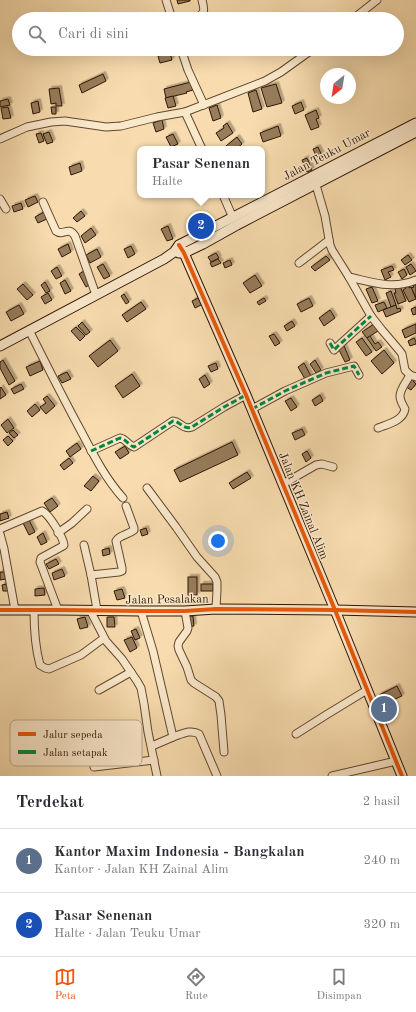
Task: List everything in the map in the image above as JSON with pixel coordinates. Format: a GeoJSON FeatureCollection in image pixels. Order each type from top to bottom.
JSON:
{"type":"FeatureCollection","features":[{"type":"Feature","properties":{"kind":"street"},"geometry":{"type":"LineString","coordinates":[[166,0],[170,12]]}},
{"type":"Feature","properties":{"kind":"street"},"geometry":{"type":"LineString","coordinates":[[202,0],[204,12]]}},
{"type":"Feature","properties":{"kind":"street"},"geometry":{"type":"LineString","coordinates":[[361,12],[377,0]]}},
{"type":"Feature","properties":{"kind":"street"},"geometry":{"type":"LineString","coordinates":[[184,56],[188,70],[204,105]]}},
{"type":"Feature","properties":{"kind":"street"},"geometry":{"type":"LineString","coordinates":[[0,138],[27,127],[51,122],[64,121],[106,127],[121,126],[185,112],[265,81],[281,72],[303,56]]}},
{"type":"Feature","properties":{"kind":"street"},"geometry":{"type":"LineString","coordinates":[[185,112],[201,146]]}},
{"type":"Feature","properties":{"kind":"street","name":"Jalan Teuku Umar"},"geometry":{"type":"LineString","coordinates":[[179,250],[316,185],[345,165],[416,123]]}},
{"type":"Feature","properties":{"kind":"street","name":"Jalan Teuku Umar"},"geometry":{"type":"LineString","coordinates":[[179,250],[233,218],[416,132]]}},
{"type":"Feature","properties":{"kind":"street"},"geometry":{"type":"LineString","coordinates":[[316,185],[325,216],[332,250],[371,316],[399,350],[403,359],[405,370],[413,376],[401,391],[400,396],[405,409],[403,416],[378,428]]}},
{"type":"Feature","properties":{"kind":"street"},"geometry":{"type":"LineString","coordinates":[[224,198],[233,218]]}},
{"type":"Feature","properties":{"kind":"street"},"geometry":{"type":"LineString","coordinates":[[0,199],[6,209]]}},
{"type":"Feature","properties":{"kind":"street"},"geometry":{"type":"LineString","coordinates":[[43,202],[56,231],[58,233],[67,231],[71,232],[75,236],[96,295]]}},
{"type":"Feature","properties":{"kind":"street"},"geometry":{"type":"LineString","coordinates":[[299,263],[329,240]]}},
{"type":"Feature","properties":{"kind":"street"},"geometry":{"type":"LineString","coordinates":[[0,346],[179,250]]}},
{"type":"Feature","properties":{"kind":"street","name":"Jalan KH Zainal Alim"},"geometry":{"type":"LineString","coordinates":[[179,250],[252,409],[402,776]]}},
{"type":"Feature","properties":{"kind":"street"},"geometry":{"type":"LineString","coordinates":[[349,277],[387,285],[403,285],[416,280]]}},
{"type":"Feature","properties":{"kind":"street"},"geometry":{"type":"LineString","coordinates":[[330,343],[334,350],[336,349],[371,316]]}},
{"type":"Feature","properties":{"kind":"street"},"geometry":{"type":"LineString","coordinates":[[29,330],[51,375],[92,451],[112,486],[122,498]]}},
{"type":"Feature","properties":{"kind":"street"},"geometry":{"type":"LineString","coordinates":[[252,409],[285,391],[326,372],[354,366],[358,375]]}},
{"type":"Feature","properties":{"kind":"street"},"geometry":{"type":"LineString","coordinates":[[92,451],[120,438],[134,447],[173,421],[188,428],[192,427],[246,395]]}},
{"type":"Feature","properties":{"kind":"street"},"geometry":{"type":"LineString","coordinates":[[283,484],[316,465],[322,464],[333,466]]}},
{"type":"Feature","properties":{"kind":"street"},"geometry":{"type":"LineString","coordinates":[[147,488],[197,558],[215,577],[217,582],[216,609]]}},
{"type":"Feature","properties":{"kind":"street"},"geometry":{"type":"LineString","coordinates":[[91,575],[122,571],[116,541],[119,537],[134,530],[126,506]]}},
{"type":"Feature","properties":{"kind":"street"},"geometry":{"type":"LineString","coordinates":[[58,532],[72,523],[87,509]]}},
{"type":"Feature","properties":{"kind":"street"},"geometry":{"type":"LineString","coordinates":[[0,529],[43,511],[49,518],[64,545],[41,558],[40,562],[58,610]]}},
{"type":"Feature","properties":{"kind":"street"},"geometry":{"type":"LineString","coordinates":[[0,534],[15,610]]}},
{"type":"Feature","properties":{"kind":"street"},"geometry":{"type":"LineString","coordinates":[[84,545],[91,575],[93,610],[104,638],[131,672],[141,688],[157,776]]}},
{"type":"Feature","properties":{"kind":"street","name":"Jalan Pesalakan"},"geometry":{"type":"LineString","coordinates":[[0,610],[185,611],[216,609],[416,612]]}},
{"type":"Feature","properties":{"kind":"street"},"geometry":{"type":"LineString","coordinates":[[34,610],[34,632],[36,646],[40,665],[45,668],[49,669],[81,655],[104,638]]}},
{"type":"Feature","properties":{"kind":"street"},"geometry":{"type":"LineString","coordinates":[[141,611],[153,651],[173,737]]}},
{"type":"Feature","properties":{"kind":"street"},"geometry":{"type":"LineString","coordinates":[[185,611],[188,628],[187,632],[179,642],[179,650],[191,680],[213,694],[218,701],[221,715],[224,752]]}},
{"type":"Feature","properties":{"kind":"street"},"geometry":{"type":"LineString","coordinates":[[99,690],[131,672]]}},
{"type":"Feature","properties":{"kind":"street"},"geometry":{"type":"LineString","coordinates":[[296,734],[367,690]]}},
{"type":"Feature","properties":{"kind":"street"},"geometry":{"type":"LineString","coordinates":[[152,746],[190,731],[195,731],[199,734],[217,776]]}},
{"type":"Feature","properties":{"kind":"street"},"geometry":{"type":"LineString","coordinates":[[142,761],[154,760]]}},
{"type":"Feature","properties":{"kind":"street"},"geometry":{"type":"LineString","coordinates":[[332,776],[396,761]]}},
{"type":"Feature","properties":{"kind":"street"},"geometry":{"type":"LineString","coordinates":[[94,767],[103,766]]}},
{"type":"Feature","properties":{"kind":"building"},"geometry":{"type":"Polygon","coordinates":[[[177,0],[190,0],[190,1],[178,4],[177,0]]]}},
{"type":"Feature","properties":{"kind":"building"},"geometry":{"type":"Polygon","coordinates":[[[158,56],[171,56],[172,60],[160,63],[158,56]]]}},
{"type":"Feature","properties":{"kind":"building"},"geometry":{"type":"Polygon","coordinates":[[[103,74],[106,81],[82,93],[79,85],[103,74]]]}},
{"type":"Feature","properties":{"kind":"building"},"geometry":{"type":"Polygon","coordinates":[[[191,82],[193,90],[166,98],[164,89],[191,82]]]}},
{"type":"Feature","properties":{"kind":"building"},"geometry":{"type":"Polygon","coordinates":[[[276,84],[282,103],[267,107],[261,88],[276,84]]]}},
{"type":"Feature","properties":{"kind":"building"},"geometry":{"type":"Polygon","coordinates":[[[59,88],[62,106],[56,106],[56,103],[51,104],[49,89],[59,88]]]}},
{"type":"Feature","properties":{"kind":"building"},"geometry":{"type":"Polygon","coordinates":[[[256,90],[262,109],[253,112],[248,93],[256,90]]]}},
{"type":"Feature","properties":{"kind":"building"},"geometry":{"type":"Polygon","coordinates":[[[173,96],[176,106],[168,108],[165,98],[173,96]]]}},
{"type":"Feature","properties":{"kind":"building"},"geometry":{"type":"Polygon","coordinates":[[[8,99],[10,105],[0,107],[0,101],[8,99]]]}},
{"type":"Feature","properties":{"kind":"building"},"geometry":{"type":"Polygon","coordinates":[[[38,101],[40,112],[33,114],[31,103],[38,101]]]}},
{"type":"Feature","properties":{"kind":"building"},"geometry":{"type":"Polygon","coordinates":[[[301,102],[304,110],[295,114],[292,106],[301,102]]]}},
{"type":"Feature","properties":{"kind":"building"},"geometry":{"type":"Polygon","coordinates":[[[217,105],[221,118],[213,121],[209,108],[217,105]]]}},
{"type":"Feature","properties":{"kind":"building"},"geometry":{"type":"Polygon","coordinates":[[[8,107],[11,118],[3,119],[1,108],[8,107]]]}},
{"type":"Feature","properties":{"kind":"building"},"geometry":{"type":"Polygon","coordinates":[[[51,107],[56,107],[56,114],[52,114],[51,107]]]}},
{"type":"Feature","properties":{"kind":"building"},"geometry":{"type":"Polygon","coordinates":[[[316,110],[319,118],[316,119],[319,127],[311,130],[305,115],[316,110]]]}},
{"type":"Feature","properties":{"kind":"building"},"geometry":{"type":"Polygon","coordinates":[[[162,120],[164,129],[156,132],[153,123],[162,120]]]}},
{"type":"Feature","properties":{"kind":"building"},"geometry":{"type":"Polygon","coordinates":[[[227,123],[233,133],[221,141],[216,133],[224,128],[223,126],[227,123]]]}},
{"type":"Feature","properties":{"kind":"building"},"geometry":{"type":"Polygon","coordinates":[[[278,126],[281,136],[263,142],[260,133],[278,126]]]}},
{"type":"Feature","properties":{"kind":"building"},"geometry":{"type":"Polygon","coordinates":[[[49,132],[53,142],[47,144],[43,134],[49,132]]]}},
{"type":"Feature","properties":{"kind":"building"},"geometry":{"type":"Polygon","coordinates":[[[41,133],[44,141],[39,143],[36,134],[41,133]]]}},
{"type":"Feature","properties":{"kind":"building"},"geometry":{"type":"Polygon","coordinates":[[[173,134],[178,144],[170,146],[166,137],[173,134]]]}},
{"type":"Feature","properties":{"kind":"building"},"geometry":{"type":"Polygon","coordinates":[[[237,137],[242,144],[240,146],[226,146],[237,137]]]}},
{"type":"Feature","properties":{"kind":"building"},"geometry":{"type":"Polygon","coordinates":[[[318,147],[323,158],[318,160],[313,149],[318,147]]]}},
{"type":"Feature","properties":{"kind":"building"},"geometry":{"type":"Polygon","coordinates":[[[307,158],[312,170],[307,172],[302,160],[307,158]]]}},
{"type":"Feature","properties":{"kind":"building"},"geometry":{"type":"Polygon","coordinates":[[[80,163],[82,171],[71,175],[69,167],[80,163]]]}},
{"type":"Feature","properties":{"kind":"building"},"geometry":{"type":"Polygon","coordinates":[[[35,196],[38,202],[28,207],[25,200],[35,196]]]}},
{"type":"Feature","properties":{"kind":"building"},"geometry":{"type":"Polygon","coordinates":[[[21,203],[23,209],[14,212],[12,206],[21,203]]]}},
{"type":"Feature","properties":{"kind":"building"},"geometry":{"type":"Polygon","coordinates":[[[81,211],[85,216],[77,222],[73,218],[81,211]]]}},
{"type":"Feature","properties":{"kind":"building"},"geometry":{"type":"Polygon","coordinates":[[[44,212],[47,219],[38,223],[35,217],[44,212]]]}},
{"type":"Feature","properties":{"kind":"building"},"geometry":{"type":"Polygon","coordinates":[[[168,226],[173,239],[167,241],[161,229],[168,226]]]}},
{"type":"Feature","properties":{"kind":"building"},"geometry":{"type":"Polygon","coordinates":[[[91,228],[96,235],[85,243],[81,236],[91,228]]]}},
{"type":"Feature","properties":{"kind":"building"},"geometry":{"type":"Polygon","coordinates":[[[68,244],[71,252],[62,257],[58,249],[68,244]]]}},
{"type":"Feature","properties":{"kind":"building"},"geometry":{"type":"Polygon","coordinates":[[[131,246],[135,254],[128,258],[124,249],[131,246]]]}},
{"type":"Feature","properties":{"kind":"building"},"geometry":{"type":"Polygon","coordinates":[[[97,249],[101,257],[90,263],[86,255],[97,249]]]}},
{"type":"Feature","properties":{"kind":"building"},"geometry":{"type":"Polygon","coordinates":[[[216,253],[219,258],[211,262],[208,257],[216,253]]]}},
{"type":"Feature","properties":{"kind":"building"},"geometry":{"type":"Polygon","coordinates":[[[408,255],[412,260],[405,265],[401,260],[408,255]]]}},
{"type":"Feature","properties":{"kind":"building"},"geometry":{"type":"Polygon","coordinates":[[[326,256],[330,260],[315,271],[311,267],[326,256]]]}},
{"type":"Feature","properties":{"kind":"building"},"geometry":{"type":"Polygon","coordinates":[[[218,259],[221,263],[212,267],[210,263],[218,259]]]}},
{"type":"Feature","properties":{"kind":"building"},"geometry":{"type":"Polygon","coordinates":[[[230,260],[232,265],[225,268],[223,263],[230,260]]]}},
{"type":"Feature","properties":{"kind":"building"},"geometry":{"type":"Polygon","coordinates":[[[103,264],[110,276],[104,279],[97,267],[103,264]]]}},
{"type":"Feature","properties":{"kind":"building"},"geometry":{"type":"Polygon","coordinates":[[[411,264],[416,271],[410,275],[406,267],[411,264]]]}},
{"type":"Feature","properties":{"kind":"building"},"geometry":{"type":"Polygon","coordinates":[[[392,266],[394,270],[388,272],[391,277],[385,280],[381,270],[392,266]]]}},
{"type":"Feature","properties":{"kind":"building"},"geometry":{"type":"Polygon","coordinates":[[[57,267],[62,276],[56,279],[51,271],[57,267]]]}},
{"type":"Feature","properties":{"kind":"building"},"geometry":{"type":"Polygon","coordinates":[[[404,269],[407,275],[402,279],[398,272],[404,269]]]}},
{"type":"Feature","properties":{"kind":"building"},"geometry":{"type":"Polygon","coordinates":[[[84,271],[91,284],[86,287],[79,274],[84,271]]]}},
{"type":"Feature","properties":{"kind":"building"},"geometry":{"type":"Polygon","coordinates":[[[255,275],[262,286],[250,293],[243,283],[255,275]]]}},
{"type":"Feature","properties":{"kind":"building"},"geometry":{"type":"Polygon","coordinates":[[[65,280],[71,291],[65,294],[60,283],[65,280]]]}},
{"type":"Feature","properties":{"kind":"building"},"geometry":{"type":"Polygon","coordinates":[[[45,282],[50,291],[46,293],[41,285],[45,282]]]}},
{"type":"Feature","properties":{"kind":"building"},"geometry":{"type":"Polygon","coordinates":[[[23,284],[33,295],[27,300],[17,289],[23,284]]]}},
{"type":"Feature","properties":{"kind":"building"},"geometry":{"type":"Polygon","coordinates":[[[416,284],[416,298],[411,288],[416,284]]]}},
{"type":"Feature","properties":{"kind":"building"},"geometry":{"type":"Polygon","coordinates":[[[400,286],[406,301],[398,304],[394,293],[396,293],[395,289],[400,286]]]}},
{"type":"Feature","properties":{"kind":"building"},"geometry":{"type":"Polygon","coordinates":[[[409,286],[409,288],[411,287],[416,299],[409,302],[403,290],[409,286]]]}},
{"type":"Feature","properties":{"kind":"building"},"geometry":{"type":"Polygon","coordinates":[[[372,287],[378,301],[372,303],[366,289],[372,287]]]}},
{"type":"Feature","properties":{"kind":"building"},"geometry":{"type":"Polygon","coordinates":[[[391,291],[396,305],[391,307],[386,293],[391,291]]]}},
{"type":"Feature","properties":{"kind":"building"},"geometry":{"type":"Polygon","coordinates":[[[48,293],[52,300],[45,304],[41,297],[48,293]]]}},
{"type":"Feature","properties":{"kind":"building"},"geometry":{"type":"Polygon","coordinates":[[[124,294],[129,302],[126,304],[121,296],[124,294]]]}},
{"type":"Feature","properties":{"kind":"building"},"geometry":{"type":"Polygon","coordinates":[[[200,297],[203,304],[195,308],[192,301],[200,297]]]}},
{"type":"Feature","properties":{"kind":"building"},"geometry":{"type":"Polygon","coordinates":[[[264,298],[266,301],[259,305],[257,302],[264,298]]]}},
{"type":"Feature","properties":{"kind":"building"},"geometry":{"type":"Polygon","coordinates":[[[309,298],[313,306],[301,312],[297,304],[309,298]]]}},
{"type":"Feature","properties":{"kind":"building"},"geometry":{"type":"Polygon","coordinates":[[[141,302],[146,309],[127,322],[122,315],[141,302]]]}},
{"type":"Feature","properties":{"kind":"building"},"geometry":{"type":"Polygon","coordinates":[[[384,302],[387,308],[378,312],[375,305],[384,302]]]}},
{"type":"Feature","properties":{"kind":"building"},"geometry":{"type":"Polygon","coordinates":[[[19,305],[24,314],[11,321],[6,312],[19,305]]]}},
{"type":"Feature","properties":{"kind":"building"},"geometry":{"type":"Polygon","coordinates":[[[396,305],[397,309],[400,308],[401,311],[386,317],[383,310],[396,305]]]}},
{"type":"Feature","properties":{"kind":"building"},"geometry":{"type":"Polygon","coordinates":[[[416,307],[416,314],[413,315],[411,309],[416,307]]]}},
{"type":"Feature","properties":{"kind":"building"},"geometry":{"type":"Polygon","coordinates":[[[330,310],[335,318],[324,326],[319,318],[330,310]]]}},
{"type":"Feature","properties":{"kind":"building"},"geometry":{"type":"Polygon","coordinates":[[[292,321],[295,326],[287,331],[284,326],[292,321]]]}},
{"type":"Feature","properties":{"kind":"building"},"geometry":{"type":"Polygon","coordinates":[[[82,322],[90,332],[86,335],[78,326],[82,322]]]}},
{"type":"Feature","properties":{"kind":"building"},"geometry":{"type":"Polygon","coordinates":[[[374,324],[378,331],[367,338],[362,332],[374,324]]]}},
{"type":"Feature","properties":{"kind":"building"},"geometry":{"type":"Polygon","coordinates":[[[416,324],[416,333],[405,338],[402,330],[416,324]]]}},
{"type":"Feature","properties":{"kind":"building"},"geometry":{"type":"Polygon","coordinates":[[[76,327],[85,336],[80,341],[71,331],[76,327]]]}},
{"type":"Feature","properties":{"kind":"building"},"geometry":{"type":"Polygon","coordinates":[[[274,334],[280,343],[275,346],[269,336],[274,334]]]}},
{"type":"Feature","properties":{"kind":"building"},"geometry":{"type":"Polygon","coordinates":[[[370,336],[375,344],[378,342],[382,347],[376,351],[367,338],[370,336]]]}},
{"type":"Feature","properties":{"kind":"building"},"geometry":{"type":"Polygon","coordinates":[[[362,338],[372,352],[366,356],[356,342],[362,338]]]}},
{"type":"Feature","properties":{"kind":"building"},"geometry":{"type":"Polygon","coordinates":[[[414,338],[416,344],[410,346],[408,341],[414,338]]]}},
{"type":"Feature","properties":{"kind":"building"},"geometry":{"type":"Polygon","coordinates":[[[110,340],[118,351],[98,367],[89,356],[110,340]]]}},
{"type":"Feature","properties":{"kind":"building"},"geometry":{"type":"Polygon","coordinates":[[[344,346],[350,360],[345,362],[338,348],[344,346]]]}},
{"type":"Feature","properties":{"kind":"building"},"geometry":{"type":"Polygon","coordinates":[[[384,350],[394,363],[382,374],[371,361],[384,350]]]}},
{"type":"Feature","properties":{"kind":"building"},"geometry":{"type":"Polygon","coordinates":[[[3,360],[15,381],[9,385],[0,368],[0,362],[3,360]]]}},
{"type":"Feature","properties":{"kind":"building"},"geometry":{"type":"Polygon","coordinates":[[[315,360],[321,370],[316,373],[310,364],[315,360]]]}},
{"type":"Feature","properties":{"kind":"building"},"geometry":{"type":"Polygon","coordinates":[[[40,361],[43,370],[30,376],[26,367],[40,361]]]}},
{"type":"Feature","properties":{"kind":"building"},"geometry":{"type":"Polygon","coordinates":[[[216,363],[218,369],[211,372],[208,366],[216,363]]]}},
{"type":"Feature","properties":{"kind":"building"},"geometry":{"type":"Polygon","coordinates":[[[304,363],[311,376],[305,379],[298,367],[304,363]]]}},
{"type":"Feature","properties":{"kind":"building"},"geometry":{"type":"Polygon","coordinates":[[[67,372],[71,379],[62,383],[58,376],[67,372]]]}},
{"type":"Feature","properties":{"kind":"building"},"geometry":{"type":"Polygon","coordinates":[[[132,374],[140,386],[123,398],[115,386],[132,374]]]}},
{"type":"Feature","properties":{"kind":"building"},"geometry":{"type":"Polygon","coordinates":[[[205,375],[210,384],[204,388],[199,379],[205,375]]]}},
{"type":"Feature","properties":{"kind":"building"},"geometry":{"type":"Polygon","coordinates":[[[412,377],[415,379],[413,381],[416,384],[411,390],[405,386],[412,377]]]}},
{"type":"Feature","properties":{"kind":"building"},"geometry":{"type":"Polygon","coordinates":[[[21,384],[24,389],[14,394],[11,389],[21,384]]]}},
{"type":"Feature","properties":{"kind":"building"},"geometry":{"type":"Polygon","coordinates":[[[1,387],[6,395],[0,399],[0,388],[1,387]]]}},
{"type":"Feature","properties":{"kind":"building"},"geometry":{"type":"Polygon","coordinates":[[[320,395],[323,401],[315,406],[312,400],[320,395]]]}},
{"type":"Feature","properties":{"kind":"building"},"geometry":{"type":"Polygon","coordinates":[[[47,396],[55,406],[46,414],[40,407],[46,403],[43,399],[47,396]]]}},
{"type":"Feature","properties":{"kind":"building"},"geometry":{"type":"Polygon","coordinates":[[[291,398],[297,407],[291,411],[285,401],[291,398]]]}},
{"type":"Feature","properties":{"kind":"building"},"geometry":{"type":"Polygon","coordinates":[[[35,404],[40,410],[32,417],[27,411],[35,404]]]}},
{"type":"Feature","properties":{"kind":"building"},"geometry":{"type":"Polygon","coordinates":[[[8,419],[14,428],[7,433],[1,425],[8,419]]]}},
{"type":"Feature","properties":{"kind":"building"},"geometry":{"type":"Polygon","coordinates":[[[302,429],[305,435],[295,440],[292,433],[302,429]]]}},
{"type":"Feature","properties":{"kind":"building"},"geometry":{"type":"Polygon","coordinates":[[[13,430],[18,435],[14,438],[9,433],[13,430]]]}},
{"type":"Feature","properties":{"kind":"building"},"geometry":{"type":"Polygon","coordinates":[[[8,436],[13,441],[8,446],[3,440],[8,436]]]}},
{"type":"Feature","properties":{"kind":"building"},"geometry":{"type":"Polygon","coordinates":[[[232,442],[238,455],[180,482],[174,470],[232,442]]]}},
{"type":"Feature","properties":{"kind":"building"},"geometry":{"type":"Polygon","coordinates":[[[77,443],[81,449],[70,457],[66,451],[77,443]]]}},
{"type":"Feature","properties":{"kind":"building"},"geometry":{"type":"Polygon","coordinates":[[[125,446],[129,453],[120,459],[115,452],[125,446]]]}},
{"type":"Feature","properties":{"kind":"building"},"geometry":{"type":"Polygon","coordinates":[[[307,451],[311,458],[306,462],[302,454],[307,451]]]}},
{"type":"Feature","properties":{"kind":"building"},"geometry":{"type":"Polygon","coordinates":[[[69,458],[73,463],[64,470],[60,465],[69,458]]]}},
{"type":"Feature","properties":{"kind":"building"},"geometry":{"type":"Polygon","coordinates":[[[247,472],[251,478],[233,489],[229,483],[247,472]]]}},
{"type":"Feature","properties":{"kind":"building"},"geometry":{"type":"Polygon","coordinates":[[[93,476],[99,481],[91,491],[84,486],[93,476]]]}},
{"type":"Feature","properties":{"kind":"building"},"geometry":{"type":"Polygon","coordinates":[[[52,498],[58,506],[50,512],[44,503],[52,498]]]}},
{"type":"Feature","properties":{"kind":"building"},"geometry":{"type":"Polygon","coordinates":[[[7,512],[9,518],[0,521],[0,514],[7,512]]]}},
{"type":"Feature","properties":{"kind":"building"},"geometry":{"type":"Polygon","coordinates":[[[28,518],[35,532],[29,535],[22,521],[28,518]]]}},
{"type":"Feature","properties":{"kind":"building"},"geometry":{"type":"Polygon","coordinates":[[[146,528],[148,534],[142,536],[140,530],[146,528]]]}},
{"type":"Feature","properties":{"kind":"building"},"geometry":{"type":"Polygon","coordinates":[[[43,533],[47,542],[41,545],[37,537],[43,533]]]}},
{"type":"Feature","properties":{"kind":"building"},"geometry":{"type":"Polygon","coordinates":[[[109,548],[110,554],[103,556],[102,550],[109,548]]]}},
{"type":"Feature","properties":{"kind":"building"},"geometry":{"type":"Polygon","coordinates":[[[56,559],[59,564],[49,569],[46,564],[56,559]]]}},
{"type":"Feature","properties":{"kind":"building"},"geometry":{"type":"Polygon","coordinates":[[[62,569],[65,576],[54,580],[52,573],[62,569]]]}},
{"type":"Feature","properties":{"kind":"building"},"geometry":{"type":"Polygon","coordinates":[[[0,572],[5,572],[6,579],[0,580],[0,572]]]}},
{"type":"Feature","properties":{"kind":"building"},"geometry":{"type":"Polygon","coordinates":[[[188,577],[197,577],[197,595],[188,595],[188,577]]]}},
{"type":"Feature","properties":{"kind":"building"},"geometry":{"type":"Polygon","coordinates":[[[6,584],[8,591],[3,591],[2,585],[6,584]]]}},
{"type":"Feature","properties":{"kind":"building"},"geometry":{"type":"Polygon","coordinates":[[[201,584],[213,584],[213,591],[201,591],[201,584]]]}},
{"type":"Feature","properties":{"kind":"building"},"geometry":{"type":"Polygon","coordinates":[[[44,588],[45,595],[35,596],[35,589],[44,588]]]}},
{"type":"Feature","properties":{"kind":"building"},"geometry":{"type":"Polygon","coordinates":[[[122,589],[125,598],[117,600],[114,591],[122,589]]]}},
{"type":"Feature","properties":{"kind":"building"},"geometry":{"type":"Polygon","coordinates":[[[189,616],[193,616],[194,626],[189,627],[189,616]]]}},
{"type":"Feature","properties":{"kind":"building"},"geometry":{"type":"Polygon","coordinates":[[[85,617],[88,627],[80,629],[77,619],[85,617]]]}},
{"type":"Feature","properties":{"kind":"building"},"geometry":{"type":"Polygon","coordinates":[[[107,617],[114,617],[115,627],[107,627],[107,617]]]}},
{"type":"Feature","properties":{"kind":"building"},"geometry":{"type":"Polygon","coordinates":[[[136,629],[140,638],[135,640],[131,631],[136,629]]]}},
{"type":"Feature","properties":{"kind":"building"},"geometry":{"type":"Polygon","coordinates":[[[132,637],[137,648],[130,652],[124,640],[132,637]]]}},
{"type":"Feature","properties":{"kind":"building"},"geometry":{"type":"Polygon","coordinates":[[[397,686],[402,696],[384,704],[379,695],[397,686]]]}},
{"type":"Feature","properties":{"kind":"building"},"geometry":{"type":"Polygon","coordinates":[[[392,702],[395,709],[381,715],[378,708],[392,702]]]}},
{"type":"Feature","properties":{"kind":"marked path"},"geometry":{"type":"LineString","coordinates":[[330,343],[334,350],[371,316]]}},
{"type":"Feature","properties":{"kind":"marked path"},"geometry":{"type":"LineString","coordinates":[[252,409],[285,391],[326,373],[354,366],[359,375]]}},
{"type":"Feature","properties":{"kind":"marked path"},"geometry":{"type":"LineString","coordinates":[[91,451],[120,438],[134,447],[173,421],[184,427],[192,427],[246,395]]}},
{"type":"Feature","properties":{"kind":"cycle path"},"geometry":{"type":"LineString","coordinates":[[179,245],[184,253],[246,395],[402,776]]}},
{"type":"Feature","properties":{"kind":"cycle path"},"geometry":{"type":"LineString","coordinates":[[0,610],[185,611],[216,609],[416,612]]}},
{"type":"Feature","properties":{"kind":"place","name":"Pasar Senenan"},"geometry":{"type":"Point","coordinates":[201,226]}},
{"type":"Feature","properties":{"kind":"place","name":"Kantor Maxim Indonesia - Bangkalan"},"geometry":{"type":"Point","coordinates":[384,709]}}]}
